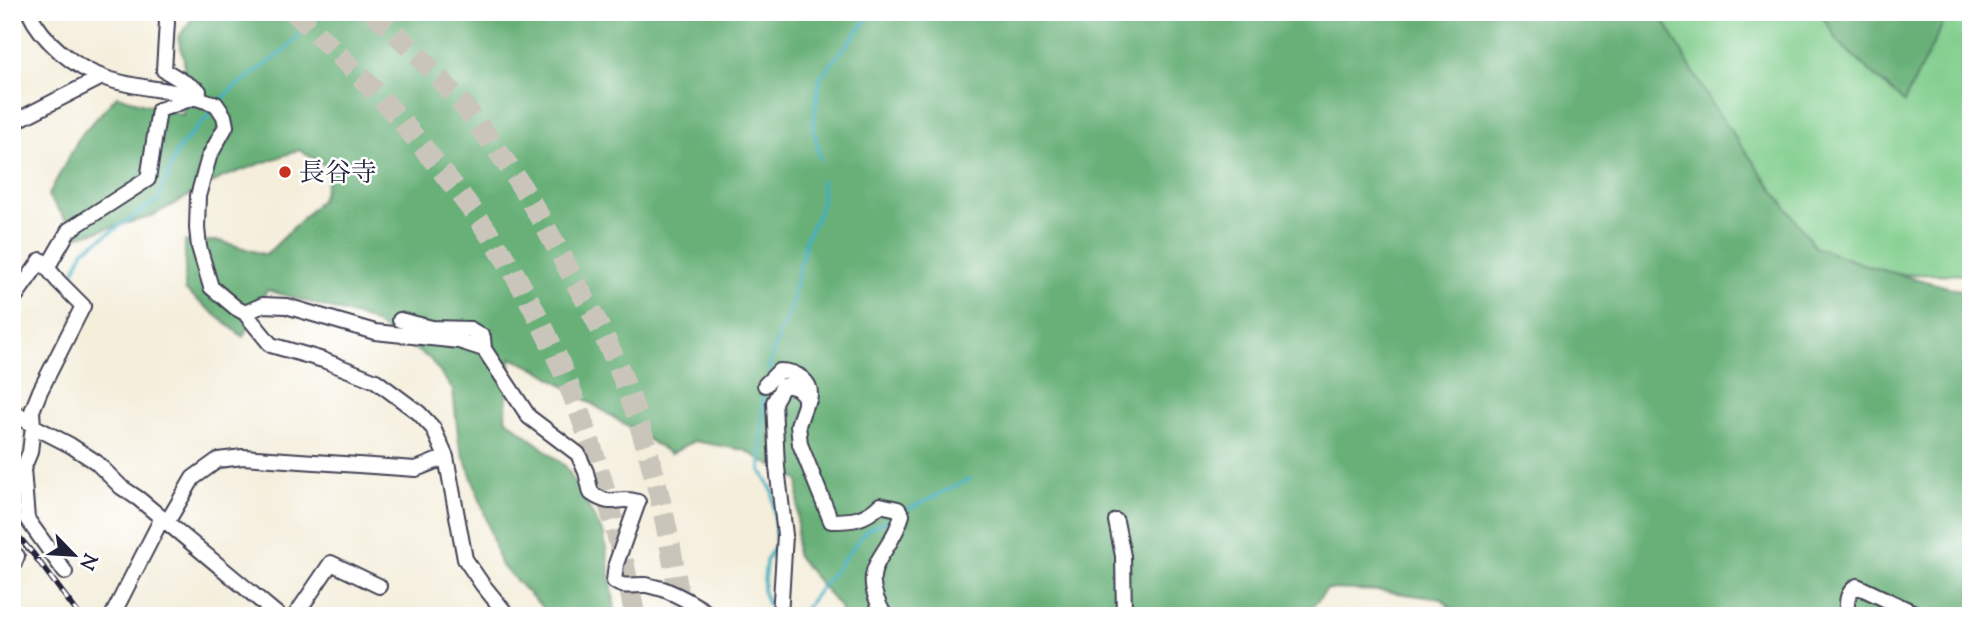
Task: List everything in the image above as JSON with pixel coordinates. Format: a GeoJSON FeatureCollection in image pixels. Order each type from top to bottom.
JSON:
{"type":"FeatureCollection","features":[{"type":"Feature","properties":{"kind":"street"},"geometry":{"type":"LineString","coordinates":[[29,12],[33,22],[64,55],[102,77],[216,104],[224,116],[226,126],[209,157],[198,196],[197,228],[199,247],[211,287],[245,313],[271,345],[323,360],[376,381],[433,428],[446,457],[465,559],[508,616]]}},
{"type":"Feature","properties":{"kind":"street"},"geometry":{"type":"LineString","coordinates":[[47,268],[69,230],[148,179],[159,110],[193,98],[199,91],[164,70],[167,22],[164,12]]}},
{"type":"Feature","properties":{"kind":"street"},"geometry":{"type":"LineString","coordinates":[[12,123],[102,77]]}},
{"type":"Feature","properties":{"kind":"street"},"geometry":{"type":"LineString","coordinates":[[12,302],[41,260],[83,306],[32,411],[30,452],[23,469],[27,519],[65,572]]}},
{"type":"Feature","properties":{"kind":"street"},"geometry":{"type":"LineString","coordinates":[[245,313],[263,305],[286,306],[375,332],[459,341],[484,349]]}},
{"type":"Feature","properties":{"kind":"street"},"geometry":{"type":"LineString","coordinates":[[400,320],[432,328],[470,329],[483,337],[484,349],[529,416],[578,454],[591,493],[603,502],[626,499],[638,502],[616,564],[614,581],[625,586],[647,585],[662,589],[691,601],[712,616]]}},
{"type":"Feature","properties":{"kind":"street"},"geometry":{"type":"LineString","coordinates":[[765,385],[779,371],[800,376],[809,386],[809,400],[805,402]]}},
{"type":"Feature","properties":{"kind":"street"},"geometry":{"type":"LineString","coordinates":[[780,616],[785,535],[777,467],[774,402],[783,386],[797,388],[805,396],[798,425],[800,444],[831,521],[853,521],[869,515],[880,505],[898,509],[902,515],[899,528],[875,565],[873,588],[885,616]]}},
{"type":"Feature","properties":{"kind":"street"},"geometry":{"type":"LineString","coordinates":[[12,410],[33,426],[96,462],[114,482],[139,499],[278,616]]}},
{"type":"Feature","properties":{"kind":"street"},"geometry":{"type":"LineString","coordinates":[[161,520],[169,519],[193,478],[218,460],[243,457],[416,469],[446,457]]}},
{"type":"Feature","properties":{"kind":"street"},"geometry":{"type":"LineString","coordinates":[[112,616],[161,520]]}},
{"type":"Feature","properties":{"kind":"street"},"geometry":{"type":"LineString","coordinates":[[1116,521],[1123,556],[1124,616]]}},
{"type":"Feature","properties":{"kind":"street"},"geometry":{"type":"LineString","coordinates":[[295,616],[331,563],[379,586]]}},
{"type":"Feature","properties":{"kind":"street"},"geometry":{"type":"LineString","coordinates":[[1847,616],[1847,597],[1850,590],[1857,586],[1921,616]]}},
{"type":"Feature","properties":{"kind":"green space"},"geometry":{"type":"Polygon","coordinates":[[[197,12],[1659,12],[1713,106],[1815,247],[1871,267],[1971,293],[1971,616],[1458,616],[1442,599],[1382,591],[1327,589],[1309,611],[1309,616],[842,616],[840,607],[796,555],[799,481],[744,450],[694,441],[671,454],[539,370],[511,358],[505,418],[566,467],[604,535],[616,616],[551,616],[500,564],[459,443],[453,390],[430,359],[367,319],[267,290],[243,337],[185,290],[185,241],[220,241],[266,255],[321,200],[331,169],[299,150],[223,177],[150,217],[79,236],[48,196],[80,136],[117,96],[183,115],[184,59],[178,38],[197,12]]]}},
{"type":"Feature","properties":{"kind":"green space"},"geometry":{"type":"Polygon","coordinates":[[[1630,12],[1971,12],[1971,277],[1957,274],[1828,275],[1630,12]]]}},
{"type":"Feature","properties":{"kind":"green space"},"geometry":{"type":"Polygon","coordinates":[[[1820,12],[1949,12],[1904,102],[1839,43],[1820,12]]]}},
{"type":"Feature","properties":{"kind":"waterway"},"geometry":{"type":"LineString","coordinates":[[223,99],[231,90],[283,52],[320,12]]}},
{"type":"Feature","properties":{"kind":"waterway"},"geometry":{"type":"LineString","coordinates":[[820,159],[813,124],[820,78],[873,12]]}},
{"type":"Feature","properties":{"kind":"waterway"},"geometry":{"type":"LineString","coordinates":[[74,271],[84,250],[158,200],[178,149],[211,113]]}},
{"type":"Feature","properties":{"kind":"waterway"},"geometry":{"type":"LineString","coordinates":[[768,371],[780,331],[790,311],[806,238],[818,215],[822,200],[822,180]]}},
{"type":"Feature","properties":{"kind":"waterway"},"geometry":{"type":"LineString","coordinates":[[763,396],[761,470],[773,492],[776,544],[766,561],[763,590],[768,604]]}},
{"type":"Feature","properties":{"kind":"waterway"},"geometry":{"type":"LineString","coordinates":[[909,509],[970,479]]}},
{"type":"Feature","properties":{"kind":"waterway"},"geometry":{"type":"LineString","coordinates":[[801,616],[867,530],[892,518]]}},
{"type":"Feature","properties":{"kind":"tunnel"},"geometry":{"type":"LineString","coordinates":[[294,12],[377,94],[431,157],[503,255],[531,303],[555,353],[594,456],[624,562],[635,616]]}},
{"type":"Feature","properties":{"kind":"tunnel"},"geometry":{"type":"LineString","coordinates":[[373,12],[413,50],[451,92],[503,158],[539,215],[598,325],[630,396],[651,463],[669,539],[682,616]]}},
{"type":"Feature","properties":{"kind":"railway"},"geometry":{"type":"LineString","coordinates":[[12,529],[80,616]]}},
{"type":"Feature","properties":{"kind":"place","name":"長谷寺"},"geometry":{"type":"Point","coordinates":[285,172]}}]}
